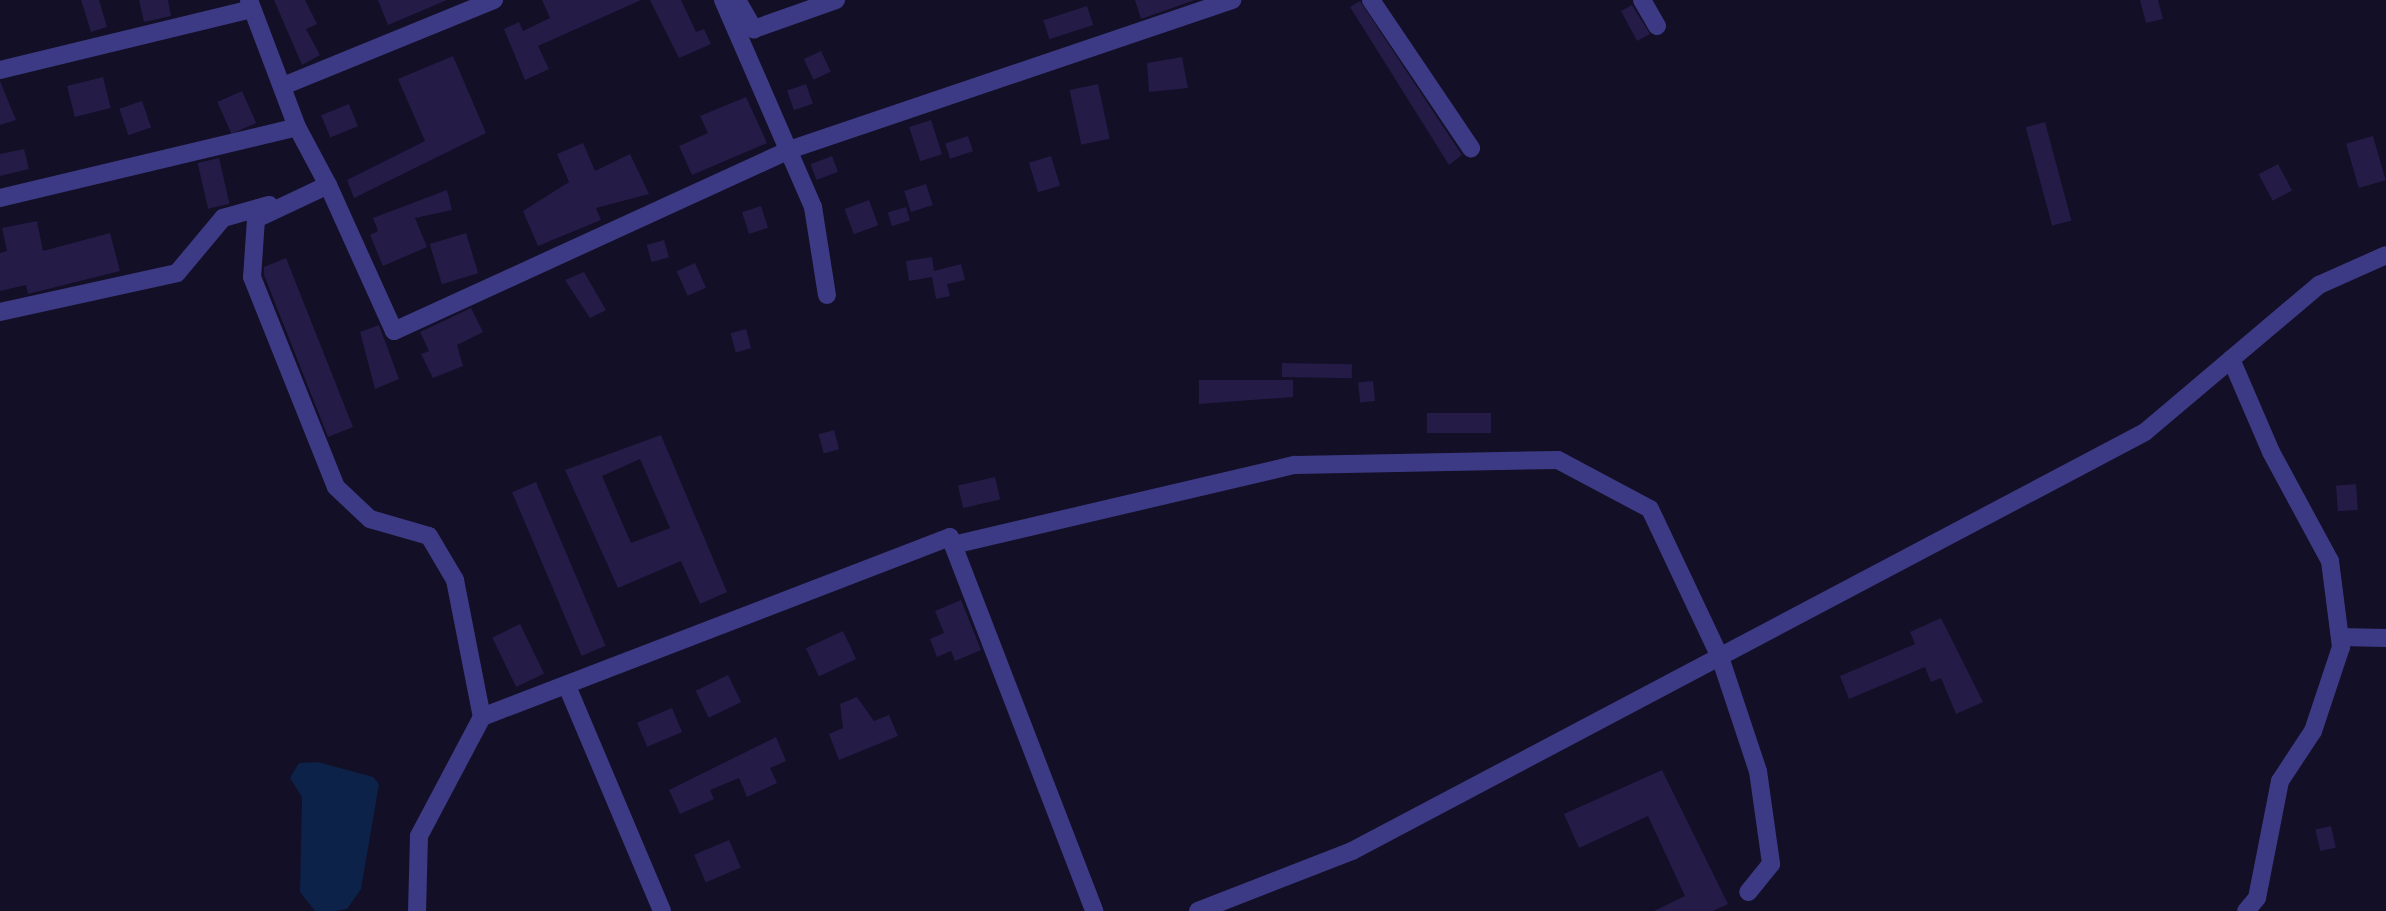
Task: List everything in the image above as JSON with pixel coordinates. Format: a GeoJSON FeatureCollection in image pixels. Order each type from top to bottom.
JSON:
{"type":"FeatureCollection","features":[{"type":"Feature","properties":{"kind":"street"},"geometry":{"type":"LineString","coordinates":[[283,86],[494,0]]}},
{"type":"Feature","properties":{"kind":"street"},"geometry":{"type":"LineString","coordinates":[[723,0],[813,207],[827,295]]}},
{"type":"Feature","properties":{"kind":"street"},"geometry":{"type":"LineString","coordinates":[[737,0],[754,29],[836,0]]}},
{"type":"Feature","properties":{"kind":"street"},"geometry":{"type":"LineString","coordinates":[[0,70],[250,4],[297,127],[328,186],[394,331],[789,150],[1232,0]]}},
{"type":"Feature","properties":{"kind":"street"},"geometry":{"type":"LineString","coordinates":[[1371,0],[1471,148]]}},
{"type":"Feature","properties":{"kind":"street"},"geometry":{"type":"LineString","coordinates":[[1642,0],[1657,26]]}},
{"type":"Feature","properties":{"kind":"street"},"geometry":{"type":"LineString","coordinates":[[0,198],[297,127]]}},
{"type":"Feature","properties":{"kind":"street"},"geometry":{"type":"LineString","coordinates":[[0,312],[177,273],[223,218],[328,186]]}},
{"type":"Feature","properties":{"kind":"street"},"geometry":{"type":"LineString","coordinates":[[289,199],[256,219],[252,276],[336,487],[370,519],[429,536],[455,580],[482,717],[419,836],[418,911]]}},
{"type":"Feature","properties":{"kind":"street"},"geometry":{"type":"LineString","coordinates":[[1198,911],[1352,852],[2146,432],[2319,285],[2386,255]]}},
{"type":"Feature","properties":{"kind":"street"},"geometry":{"type":"LineString","coordinates":[[2231,359],[2271,453],[2330,561],[2340,637],[2313,731],[2280,781],[2257,898],[2246,911]]}},
{"type":"Feature","properties":{"kind":"street"},"geometry":{"type":"LineString","coordinates":[[953,545],[1294,465],[1558,460],[1650,509],[1720,657],[1758,771],[1771,864],[1748,892]]}},
{"type":"Feature","properties":{"kind":"street"},"geometry":{"type":"LineString","coordinates":[[482,717],[950,537],[1094,911]]}},
{"type":"Feature","properties":{"kind":"street"},"geometry":{"type":"LineString","coordinates":[[2340,637],[2386,638]]}},
{"type":"Feature","properties":{"kind":"street"},"geometry":{"type":"LineString","coordinates":[[567,686],[662,911]]}},
{"type":"Feature","properties":{"kind":"water"},"geometry":{"type":"Polygon","coordinates":[[[318,762],[373,777],[379,784],[361,889],[347,909],[336,911],[315,911],[300,892],[302,797],[290,778],[299,763],[318,762]]]}},
{"type":"Feature","properties":{"kind":"building"},"geometry":{"type":"Polygon","coordinates":[[[81,0],[99,0],[107,27],[91,32],[81,0]]]}},
{"type":"Feature","properties":{"kind":"building"},"geometry":{"type":"Polygon","coordinates":[[[139,0],[168,0],[171,16],[144,22],[139,0]]]}},
{"type":"Feature","properties":{"kind":"building"},"geometry":{"type":"Polygon","coordinates":[[[274,0],[305,0],[317,24],[306,29],[320,55],[302,65],[274,0]]]}},
{"type":"Feature","properties":{"kind":"building"},"geometry":{"type":"Polygon","coordinates":[[[378,0],[447,0],[388,25],[378,0]]]}},
{"type":"Feature","properties":{"kind":"building"},"geometry":{"type":"Polygon","coordinates":[[[542,0],[641,0],[538,46],[549,69],[525,80],[504,29],[519,22],[523,31],[550,18],[542,0]]]}},
{"type":"Feature","properties":{"kind":"building"},"geometry":{"type":"Polygon","coordinates":[[[650,0],[681,0],[696,32],[704,29],[711,44],[679,58],[650,0]]]}},
{"type":"Feature","properties":{"kind":"building"},"geometry":{"type":"Polygon","coordinates":[[[1135,0],[1195,0],[1141,19],[1135,0]]]}},
{"type":"Feature","properties":{"kind":"building"},"geometry":{"type":"Polygon","coordinates":[[[2140,0],[2158,0],[2163,19],[2146,23],[2140,0]]]}},
{"type":"Feature","properties":{"kind":"building"},"geometry":{"type":"Polygon","coordinates":[[[1360,1],[1462,155],[1449,165],[1350,7],[1360,1]]]}},
{"type":"Feature","properties":{"kind":"building"},"geometry":{"type":"Polygon","coordinates":[[[1632,5],[1650,34],[1637,41],[1621,11],[1632,5]]]}},
{"type":"Feature","properties":{"kind":"building"},"geometry":{"type":"Polygon","coordinates":[[[1087,6],[1093,25],[1049,39],[1043,20],[1087,6]]]}},
{"type":"Feature","properties":{"kind":"building"},"geometry":{"type":"Polygon","coordinates":[[[821,51],[831,72],[814,80],[804,59],[821,51]]]}},
{"type":"Feature","properties":{"kind":"building"},"geometry":{"type":"Polygon","coordinates":[[[453,56],[486,133],[354,198],[347,180],[425,141],[398,79],[453,56]]]}},
{"type":"Feature","properties":{"kind":"building"},"geometry":{"type":"Polygon","coordinates":[[[1182,57],[1188,88],[1149,92],[1147,63],[1182,57]]]}},
{"type":"Feature","properties":{"kind":"building"},"geometry":{"type":"Polygon","coordinates":[[[103,77],[111,108],[75,117],[67,86],[103,77]]]}},
{"type":"Feature","properties":{"kind":"building"},"geometry":{"type":"Polygon","coordinates":[[[0,81],[16,120],[0,125],[0,81]]]}},
{"type":"Feature","properties":{"kind":"building"},"geometry":{"type":"Polygon","coordinates":[[[806,84],[813,104],[794,110],[787,91],[806,84]]]}},
{"type":"Feature","properties":{"kind":"building"},"geometry":{"type":"Polygon","coordinates":[[[1098,84],[1110,139],[1081,145],[1070,90],[1098,84]]]}},
{"type":"Feature","properties":{"kind":"building"},"geometry":{"type":"Polygon","coordinates":[[[242,91],[256,123],[232,134],[217,102],[242,91]]]}},
{"type":"Feature","properties":{"kind":"building"},"geometry":{"type":"Polygon","coordinates":[[[746,97],[767,143],[692,175],[679,146],[708,133],[700,116],[746,97]]]}},
{"type":"Feature","properties":{"kind":"building"},"geometry":{"type":"Polygon","coordinates":[[[142,101],[151,127],[128,135],[119,109],[142,101]]]}},
{"type":"Feature","properties":{"kind":"building"},"geometry":{"type":"Polygon","coordinates":[[[349,104],[358,126],[330,137],[321,115],[349,104]]]}},
{"type":"Feature","properties":{"kind":"building"},"geometry":{"type":"Polygon","coordinates":[[[931,120],[942,154],[920,161],[909,127],[931,120]]]}},
{"type":"Feature","properties":{"kind":"building"},"geometry":{"type":"Polygon","coordinates":[[[2045,122],[2071,221],[2052,226],[2026,127],[2045,122]]]}},
{"type":"Feature","properties":{"kind":"building"},"geometry":{"type":"Polygon","coordinates":[[[968,136],[973,151],[950,159],[945,143],[968,136]]]}},
{"type":"Feature","properties":{"kind":"building"},"geometry":{"type":"Polygon","coordinates":[[[2373,136],[2386,180],[2359,188],[2346,144],[2373,136]]]}},
{"type":"Feature","properties":{"kind":"building"},"geometry":{"type":"Polygon","coordinates":[[[583,143],[595,171],[630,154],[649,194],[596,208],[601,220],[538,246],[523,211],[569,182],[557,154],[583,143]]]}},
{"type":"Feature","properties":{"kind":"building"},"geometry":{"type":"Polygon","coordinates":[[[24,149],[29,169],[0,176],[0,154],[24,149]]]}},
{"type":"Feature","properties":{"kind":"building"},"geometry":{"type":"Polygon","coordinates":[[[832,156],[838,172],[817,180],[811,164],[832,156]]]}},
{"type":"Feature","properties":{"kind":"building"},"geometry":{"type":"Polygon","coordinates":[[[1051,156],[1060,186],[1038,192],[1029,163],[1051,156]]]}},
{"type":"Feature","properties":{"kind":"building"},"geometry":{"type":"Polygon","coordinates":[[[219,158],[230,204],[208,209],[198,163],[219,158]]]}},
{"type":"Feature","properties":{"kind":"building"},"geometry":{"type":"Polygon","coordinates":[[[2278,164],[2292,190],[2273,201],[2259,174],[2278,164]]]}},
{"type":"Feature","properties":{"kind":"building"},"geometry":{"type":"Polygon","coordinates":[[[926,184],[933,205],[911,212],[904,191],[926,184]]]}},
{"type":"Feature","properties":{"kind":"building"},"geometry":{"type":"Polygon","coordinates":[[[447,190],[452,210],[415,218],[427,247],[383,266],[370,235],[378,231],[373,218],[447,190]]]}},
{"type":"Feature","properties":{"kind":"building"},"geometry":{"type":"Polygon","coordinates":[[[869,200],[878,225],[854,234],[845,209],[869,200]]]}},
{"type":"Feature","properties":{"kind":"building"},"geometry":{"type":"Polygon","coordinates":[[[761,206],[768,228],[749,234],[742,212],[761,206]]]}},
{"type":"Feature","properties":{"kind":"building"},"geometry":{"type":"Polygon","coordinates":[[[906,207],[910,220],[892,226],[888,213],[906,207]]]}},
{"type":"Feature","properties":{"kind":"building"},"geometry":{"type":"Polygon","coordinates":[[[37,221],[43,251],[110,233],[120,271],[28,294],[26,285],[0,291],[0,253],[7,251],[2,228],[37,221]]]}},
{"type":"Feature","properties":{"kind":"building"},"geometry":{"type":"Polygon","coordinates":[[[466,233],[478,273],[442,284],[430,244],[466,233]]]}},
{"type":"Feature","properties":{"kind":"building"},"geometry":{"type":"Polygon","coordinates":[[[664,240],[669,257],[652,262],[647,245],[664,240]]]}},
{"type":"Feature","properties":{"kind":"building"},"geometry":{"type":"Polygon","coordinates":[[[932,257],[934,271],[961,264],[965,280],[947,284],[950,296],[936,299],[932,277],[909,281],[906,261],[932,257]]]}},
{"type":"Feature","properties":{"kind":"building"},"geometry":{"type":"Polygon","coordinates":[[[286,258],[353,427],[328,437],[264,275],[264,267],[286,258]]]}},
{"type":"Feature","properties":{"kind":"building"},"geometry":{"type":"Polygon","coordinates":[[[695,263],[706,288],[688,296],[677,271],[695,263]]]}},
{"type":"Feature","properties":{"kind":"building"},"geometry":{"type":"Polygon","coordinates":[[[584,272],[606,310],[590,318],[565,280],[584,272]]]}},
{"type":"Feature","properties":{"kind":"building"},"geometry":{"type":"Polygon","coordinates":[[[471,308],[483,332],[457,345],[463,366],[433,378],[421,354],[429,351],[420,332],[471,308]]]}},
{"type":"Feature","properties":{"kind":"building"},"geometry":{"type":"Polygon","coordinates":[[[379,325],[399,379],[375,389],[360,332],[379,325]]]}},
{"type":"Feature","properties":{"kind":"building"},"geometry":{"type":"Polygon","coordinates":[[[746,329],[751,348],[736,352],[731,333],[746,329]]]}},
{"type":"Feature","properties":{"kind":"building"},"geometry":{"type":"Polygon","coordinates":[[[1282,363],[1352,364],[1352,378],[1282,377],[1282,363]]]}},
{"type":"Feature","properties":{"kind":"building"},"geometry":{"type":"Polygon","coordinates":[[[1199,380],[1293,380],[1293,397],[1199,404],[1199,380]]]}},
{"type":"Feature","properties":{"kind":"building"},"geometry":{"type":"Polygon","coordinates":[[[1373,381],[1375,401],[1360,402],[1358,383],[1373,381]]]}},
{"type":"Feature","properties":{"kind":"building"},"geometry":{"type":"Polygon","coordinates":[[[1427,413],[1491,413],[1491,433],[1427,433],[1427,413]]]}},
{"type":"Feature","properties":{"kind":"building"},"geometry":{"type":"Polygon","coordinates":[[[834,430],[839,449],[824,453],[819,434],[834,430]]]}},
{"type":"Feature","properties":{"kind":"building"},"geometry":{"type":"Polygon","coordinates":[[[661,435],[727,592],[700,604],[681,561],[618,588],[565,470],[661,435]],[[640,459],[602,476],[631,543],[670,528],[640,459]]]}},
{"type":"Feature","properties":{"kind":"building"},"geometry":{"type":"Polygon","coordinates":[[[995,477],[1000,499],[963,508],[958,486],[995,477]]]}},
{"type":"Feature","properties":{"kind":"building"},"geometry":{"type":"Polygon","coordinates":[[[536,482],[606,646],[582,656],[512,492],[536,482]]]}},
{"type":"Feature","properties":{"kind":"building"},"geometry":{"type":"Polygon","coordinates":[[[2356,484],[2358,510],[2338,511],[2336,485],[2356,484]]]}},
{"type":"Feature","properties":{"kind":"building"},"geometry":{"type":"Polygon","coordinates":[[[961,600],[981,650],[955,661],[951,651],[937,657],[930,639],[944,633],[935,611],[961,600]]]}},
{"type":"Feature","properties":{"kind":"building"},"geometry":{"type":"Polygon","coordinates":[[[1941,618],[1983,702],[1956,714],[1941,678],[1931,682],[1925,667],[1849,699],[1840,676],[1915,644],[1910,632],[1941,618]]]}},
{"type":"Feature","properties":{"kind":"building"},"geometry":{"type":"Polygon","coordinates":[[[520,624],[544,673],[516,687],[492,638],[520,624]]]}},
{"type":"Feature","properties":{"kind":"building"},"geometry":{"type":"Polygon","coordinates":[[[843,631],[856,659],[819,676],[806,648],[843,631]]]}},
{"type":"Feature","properties":{"kind":"building"},"geometry":{"type":"Polygon","coordinates":[[[728,675],[741,702],[709,718],[696,691],[728,675]]]}},
{"type":"Feature","properties":{"kind":"building"},"geometry":{"type":"Polygon","coordinates":[[[857,697],[874,721],[889,715],[898,736],[839,760],[829,734],[843,728],[840,704],[857,697]]]}},
{"type":"Feature","properties":{"kind":"building"},"geometry":{"type":"Polygon","coordinates":[[[672,708],[682,732],[647,747],[637,723],[672,708]]]}},
{"type":"Feature","properties":{"kind":"building"},"geometry":{"type":"Polygon","coordinates":[[[776,737],[786,761],[770,768],[777,783],[747,797],[739,778],[710,790],[714,799],[680,814],[669,790],[776,737]]]}},
{"type":"Feature","properties":{"kind":"building"},"geometry":{"type":"Polygon","coordinates":[[[1662,770],[1728,904],[1713,911],[1654,911],[1685,896],[1648,816],[1579,848],[1564,814],[1662,770]]]}},
{"type":"Feature","properties":{"kind":"building"},"geometry":{"type":"Polygon","coordinates":[[[2331,826],[2336,847],[2320,851],[2315,830],[2331,826]]]}},
{"type":"Feature","properties":{"kind":"building"},"geometry":{"type":"Polygon","coordinates":[[[729,840],[741,868],[706,882],[694,855],[729,840]]]}}]}
